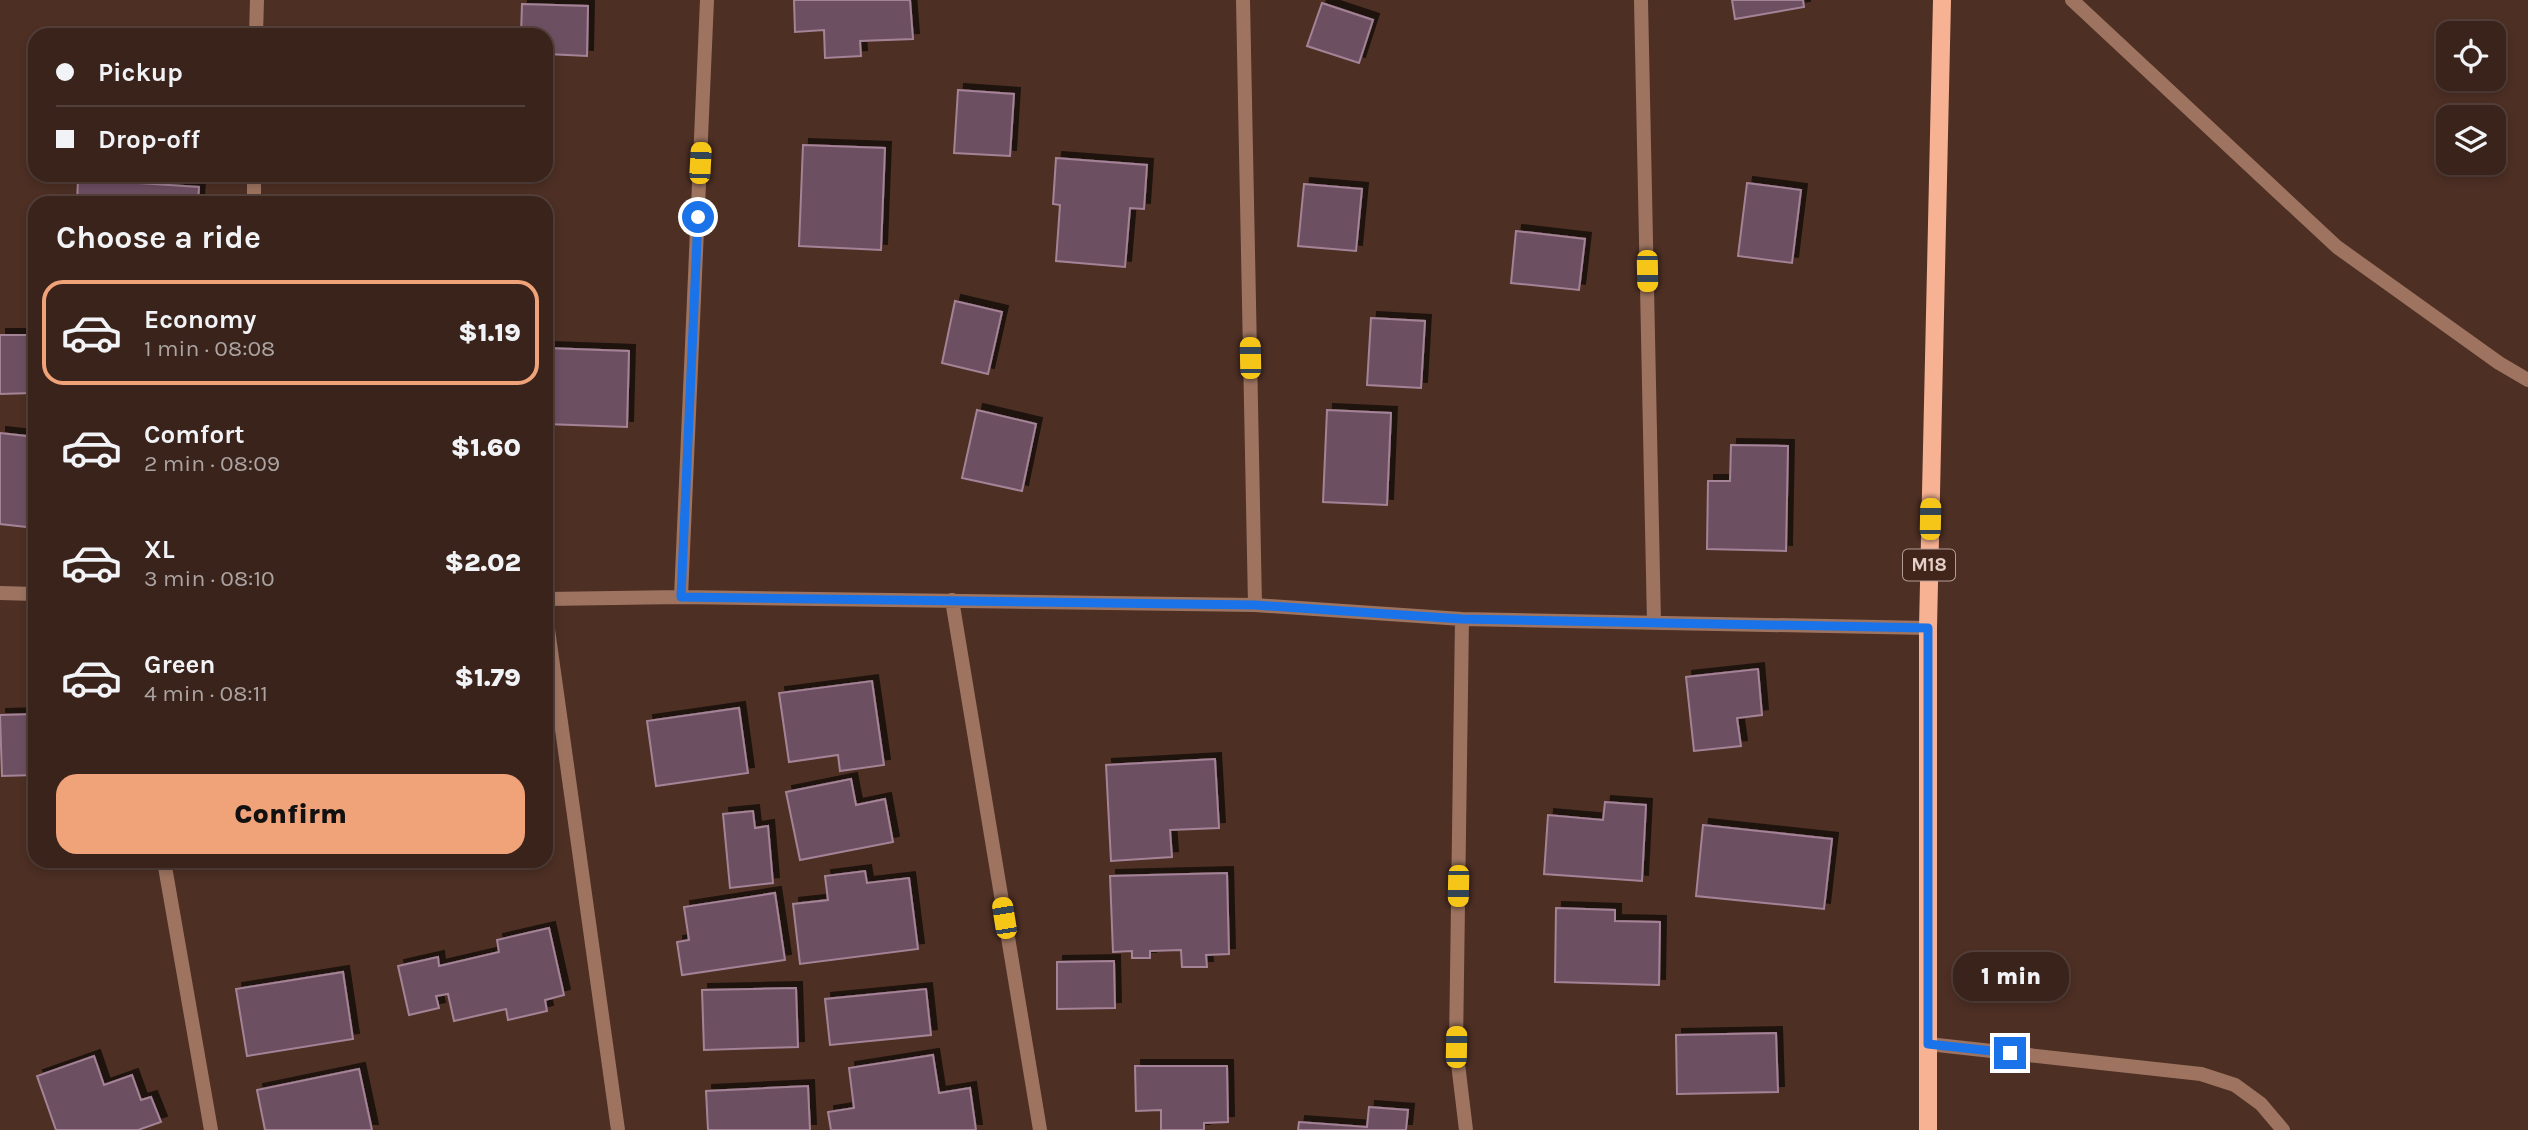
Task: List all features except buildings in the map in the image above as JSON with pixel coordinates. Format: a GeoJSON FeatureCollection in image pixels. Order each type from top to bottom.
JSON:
{"type":"FeatureCollection","features":[{"type":"Feature","properties":{"kind":"main road","name":"M18"},"geometry":{"type":"LineString","coordinates":[[1928,1130],[1928,628],[1942,0]]}},
{"type":"Feature","properties":{"kind":"street"},"geometry":{"type":"LineString","coordinates":[[256,28],[257,0]]}},
{"type":"Feature","properties":{"kind":"street"},"geometry":{"type":"LineString","coordinates":[[681,597],[707,0]]}},
{"type":"Feature","properties":{"kind":"street"},"geometry":{"type":"LineString","coordinates":[[1243,0],[1255,605]]}},
{"type":"Feature","properties":{"kind":"street"},"geometry":{"type":"LineString","coordinates":[[1641,0],[1654,623]]}},
{"type":"Feature","properties":{"kind":"street"},"geometry":{"type":"LineString","coordinates":[[2072,0],[2337,247],[2499,363],[2528,380]]}},
{"type":"Feature","properties":{"kind":"street"},"geometry":{"type":"LineString","coordinates":[[0,593],[28,594]]}},
{"type":"Feature","properties":{"kind":"street"},"geometry":{"type":"LineString","coordinates":[[553,599],[681,597],[1255,605],[1462,619],[1928,628]]}},
{"type":"Feature","properties":{"kind":"street"},"geometry":{"type":"LineString","coordinates":[[952,600],[1040,1130]]}},
{"type":"Feature","properties":{"kind":"street"},"geometry":{"type":"LineString","coordinates":[[1462,619],[1456,1047],[1466,1130]]}},
{"type":"Feature","properties":{"kind":"street"},"geometry":{"type":"LineString","coordinates":[[553,665],[618,1130]]}},
{"type":"Feature","properties":{"kind":"street"},"geometry":{"type":"LineString","coordinates":[[165,868],[211,1130]]}},
{"type":"Feature","properties":{"kind":"street"},"geometry":{"type":"LineString","coordinates":[[1928,1044],[2202,1074],[2235,1085],[2261,1104],[2283,1130]]}},
{"type":"Feature","properties":{"kind":"route"},"geometry":{"type":"LineString","coordinates":[[698,217],[681,597],[1255,605],[1462,619],[1928,628],[1928,1044],[2010,1053]]}}]}
